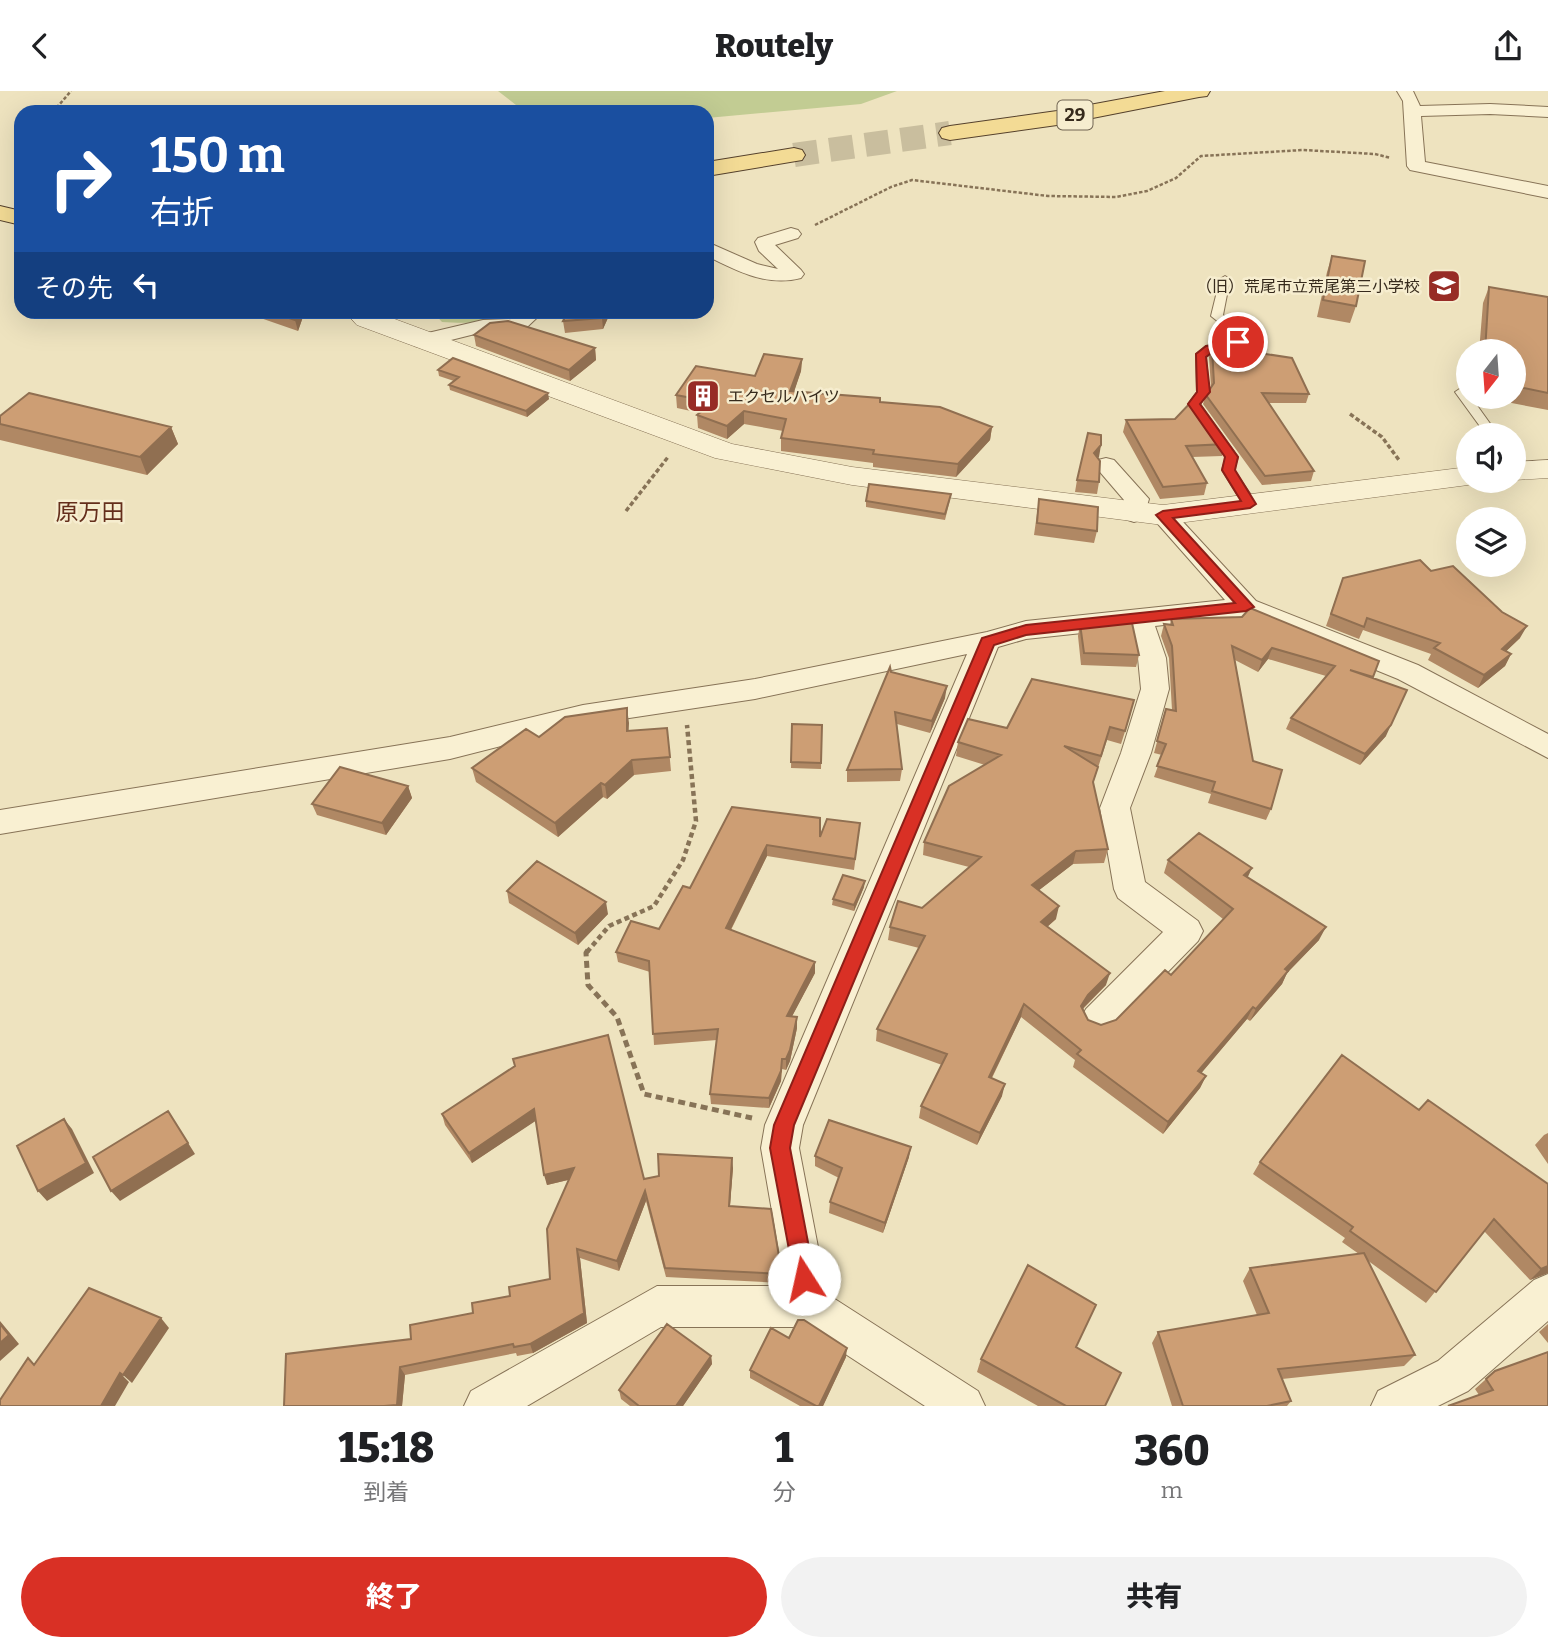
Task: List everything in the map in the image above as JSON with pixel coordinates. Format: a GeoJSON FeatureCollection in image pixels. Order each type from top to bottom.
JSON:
{"type":"FeatureCollection","features":[{"type":"Feature","properties":{"kind":"main road","name":"29"},"geometry":{"type":"LineString","coordinates":[[950,133],[1056,118],[1199,91]]}},
{"type":"Feature","properties":{"kind":"main road"},"geometry":{"type":"LineString","coordinates":[[714,168],[794,155]]}},
{"type":"Feature","properties":{"kind":"street"},"geometry":{"type":"LineString","coordinates":[[1405,91],[1411,101],[1416,166],[1548,192]]}},
{"type":"Feature","properties":{"kind":"street"},"geometry":{"type":"LineString","coordinates":[[1411,111],[1489,109],[1548,113]]}},
{"type":"Feature","properties":{"kind":"street"},"geometry":{"type":"LineString","coordinates":[[714,252],[746,268],[786,277],[794,274],[766,247],[765,242],[791,234]]}},
{"type":"Feature","properties":{"kind":"street"},"geometry":{"type":"LineString","coordinates":[[366,319],[685,438],[759,460],[838,474],[1149,514],[1456,477]]}},
{"type":"Feature","properties":{"kind":"street"},"geometry":{"type":"LineString","coordinates":[[423,341],[483,326],[517,325],[524,319]]}},
{"type":"Feature","properties":{"kind":"street"},"geometry":{"type":"LineString","coordinates":[[1106,465],[1149,514],[1188,544],[1239,600],[1408,672],[1548,747]]}},
{"type":"Feature","properties":{"kind":"street"},"geometry":{"type":"LineString","coordinates":[[1526,469],[1548,469]]}},
{"type":"Feature","properties":{"kind":"street"},"geometry":{"type":"LineString","coordinates":[[0,822],[450,748],[583,715],[755,689],[988,641],[1026,630],[1139,618],[1239,600]]}},
{"type":"Feature","properties":{"kind":"street"},"geometry":{"type":"LineString","coordinates":[[1098,1020],[1186,931],[1130,888],[1115,808],[1136,753],[1155,689],[1152,658],[1139,618]]}},
{"type":"Feature","properties":{"kind":"street"},"geometry":{"type":"LineString","coordinates":[[809,1305],[780,1148],[784,1125],[988,641]]}},
{"type":"Feature","properties":{"kind":"street"},"geometry":{"type":"LineString","coordinates":[[1393,1406],[1453,1376],[1548,1294]]}},
{"type":"Feature","properties":{"kind":"street"},"geometry":{"type":"LineString","coordinates":[[486,1406],[657,1307],[809,1305],[964,1406]]}},
{"type":"Feature","properties":{"kind":"lane"},"geometry":{"type":"LineString","coordinates":[[1225,279],[1217,316],[1236,331],[1238,342],[1234,347],[1210,348],[1200,356],[1203,392],[1194,404],[1232,457],[1228,470],[1250,504]]}},
{"type":"Feature","properties":{"kind":"path"},"geometry":{"type":"LineString","coordinates":[[59,105],[71,91]]}},
{"type":"Feature","properties":{"kind":"path"},"geometry":{"type":"LineString","coordinates":[[791,234],[911,180],[1069,196],[1119,198],[1173,179],[1201,156],[1303,150],[1376,153],[1416,166]]}},
{"type":"Feature","properties":{"kind":"path"},"geometry":{"type":"LineString","coordinates":[[1350,414],[1382,437],[1396,454],[1411,482]]}},
{"type":"Feature","properties":{"kind":"path"},"geometry":{"type":"LineString","coordinates":[[626,511],[685,438]]}},
{"type":"Feature","properties":{"kind":"path"},"geometry":{"type":"LineString","coordinates":[[685,700],[696,821],[683,860],[654,906],[609,926],[586,953],[587,985],[617,1017],[644,1094],[784,1125]]}},
{"type":"Feature","properties":{"kind":"green space"},"geometry":{"type":"Polygon","coordinates":[[[498,91],[897,91],[861,104],[714,117],[714,105],[516,105],[498,91]]]}},
{"type":"Feature","properties":{"kind":"green space"},"geometry":{"type":"Polygon","coordinates":[[[439,319],[503,319],[485,322],[442,322],[439,319]]]}},
{"type":"Feature","properties":{"kind":"building"},"geometry":{"type":"Polygon","coordinates":[[[1332,256],[1365,261],[1356,306],[1323,300],[1332,256]]]}},
{"type":"Feature","properties":{"kind":"building"},"geometry":{"type":"Polygon","coordinates":[[[1489,287],[1548,297],[1548,393],[1526,388],[1526,339],[1486,339],[1489,287]]]}},
{"type":"Feature","properties":{"kind":"building"},"geometry":{"type":"Polygon","coordinates":[[[508,321],[595,348],[569,370],[474,335],[490,323],[508,321]]]}},
{"type":"Feature","properties":{"kind":"building"},"geometry":{"type":"Polygon","coordinates":[[[1214,346],[1292,358],[1309,394],[1262,393],[1314,471],[1265,476],[1206,395],[1214,383],[1214,346]]]}},
{"type":"Feature","properties":{"kind":"building"},"geometry":{"type":"Polygon","coordinates":[[[764,354],[802,359],[790,391],[880,398],[880,402],[940,407],[992,427],[958,464],[873,454],[874,450],[781,438],[786,419],[744,411],[727,426],[697,415],[713,402],[676,395],[696,366],[755,376],[764,354]]]}},
{"type":"Feature","properties":{"kind":"building"},"geometry":{"type":"Polygon","coordinates":[[[453,358],[548,393],[526,411],[449,385],[459,377],[438,370],[453,358]]]}},
{"type":"Feature","properties":{"kind":"building"},"geometry":{"type":"Polygon","coordinates":[[[29,393],[171,427],[140,457],[0,424],[0,416],[29,393]]]}},
{"type":"Feature","properties":{"kind":"building"},"geometry":{"type":"Polygon","coordinates":[[[1193,400],[1226,444],[1186,446],[1207,483],[1163,487],[1126,420],[1175,419],[1193,400]]]}},
{"type":"Feature","properties":{"kind":"building"},"geometry":{"type":"Polygon","coordinates":[[[1088,433],[1101,435],[1101,445],[1094,453],[1100,461],[1099,482],[1077,480],[1088,433]]]}},
{"type":"Feature","properties":{"kind":"building"},"geometry":{"type":"Polygon","coordinates":[[[869,484],[951,494],[945,514],[866,501],[869,484]]]}},
{"type":"Feature","properties":{"kind":"building"},"geometry":{"type":"Polygon","coordinates":[[[1039,499],[1098,507],[1097,531],[1037,523],[1039,499]]]}},
{"type":"Feature","properties":{"kind":"building"},"geometry":{"type":"Polygon","coordinates":[[[1420,560],[1431,571],[1453,566],[1456,569],[1456,577],[1465,577],[1502,612],[1527,626],[1502,649],[1511,654],[1484,675],[1434,648],[1440,643],[1367,618],[1364,627],[1331,614],[1343,578],[1420,560]]]}},
{"type":"Feature","properties":{"kind":"building"},"geometry":{"type":"Polygon","coordinates":[[[1250,608],[1379,661],[1373,677],[1350,670],[1407,690],[1391,725],[1365,754],[1291,718],[1335,666],[1272,648],[1262,660],[1232,646],[1253,761],[1282,770],[1271,809],[1212,791],[1215,782],[1157,766],[1166,744],[1157,741],[1166,709],[1176,711],[1172,646],[1164,624],[1173,625],[1171,619],[1242,617],[1250,608]]]}},
{"type":"Feature","properties":{"kind":"building"},"geometry":{"type":"Polygon","coordinates":[[[1132,623],[1139,655],[1084,653],[1080,624],[1132,623]]]}},
{"type":"Feature","properties":{"kind":"building"},"geometry":{"type":"Polygon","coordinates":[[[890,667],[891,672],[947,686],[932,721],[895,712],[902,769],[847,770],[890,667]]]}},
{"type":"Feature","properties":{"kind":"building"},"geometry":{"type":"Polygon","coordinates":[[[1032,679],[1134,700],[1125,731],[1110,727],[1101,756],[1064,746],[1098,767],[1093,782],[1108,849],[1076,851],[1032,885],[1059,906],[1041,922],[1110,973],[1081,1006],[1088,1020],[1101,1025],[1116,1020],[1165,970],[1171,975],[1233,909],[1168,860],[1199,833],[1252,868],[1244,875],[1326,927],[1285,969],[1288,971],[1256,1009],[1253,1007],[1198,1071],[1206,1076],[1168,1122],[1077,1054],[1081,1050],[1024,1004],[989,1077],[1005,1084],[980,1133],[921,1106],[947,1054],[877,1029],[925,936],[890,927],[898,901],[922,908],[981,857],[924,842],[949,786],[1001,755],[958,742],[968,719],[1007,728],[1032,679]]]}},
{"type":"Feature","properties":{"kind":"building"},"geometry":{"type":"Polygon","coordinates":[[[627,708],[627,731],[667,728],[670,757],[632,760],[605,785],[601,783],[555,823],[472,768],[526,729],[539,737],[565,717],[627,708]]]}},
{"type":"Feature","properties":{"kind":"building"},"geometry":{"type":"Polygon","coordinates":[[[792,724],[822,725],[821,763],[791,762],[792,724]]]}},
{"type":"Feature","properties":{"kind":"building"},"geometry":{"type":"Polygon","coordinates":[[[340,767],[408,786],[382,823],[312,804],[340,767]]]}},
{"type":"Feature","properties":{"kind":"building"},"geometry":{"type":"Polygon","coordinates":[[[732,807],[820,818],[820,837],[827,819],[860,823],[855,859],[767,845],[726,928],[815,962],[787,1016],[797,1017],[790,1050],[786,1059],[782,1059],[781,1071],[769,1098],[710,1094],[718,1029],[653,1034],[649,961],[616,952],[631,921],[659,929],[683,886],[690,888],[732,807]]]}},
{"type":"Feature","properties":{"kind":"building"},"geometry":{"type":"Polygon","coordinates":[[[537,861],[606,902],[575,933],[507,891],[537,861]]]}},
{"type":"Feature","properties":{"kind":"building"},"geometry":{"type":"Polygon","coordinates":[[[843,875],[865,881],[854,905],[833,899],[843,875]]]}},
{"type":"Feature","properties":{"kind":"building"},"geometry":{"type":"Polygon","coordinates":[[[608,1035],[644,1179],[659,1176],[658,1154],[732,1158],[729,1206],[771,1209],[782,1274],[665,1268],[645,1191],[617,1261],[577,1249],[584,1313],[530,1344],[514,1347],[513,1344],[400,1367],[397,1405],[284,1406],[286,1354],[411,1339],[410,1325],[473,1313],[472,1303],[510,1296],[509,1287],[550,1279],[547,1229],[574,1168],[544,1175],[534,1109],[469,1153],[442,1114],[515,1066],[513,1059],[608,1035]]]}},
{"type":"Feature","properties":{"kind":"building"},"geometry":{"type":"Polygon","coordinates":[[[1342,1055],[1419,1110],[1428,1100],[1548,1184],[1548,1266],[1541,1269],[1494,1219],[1436,1292],[1350,1231],[1353,1227],[1260,1162],[1342,1055]]]}},
{"type":"Feature","properties":{"kind":"building"},"geometry":{"type":"Polygon","coordinates":[[[168,1111],[188,1143],[111,1191],[93,1157],[168,1111]]]}},
{"type":"Feature","properties":{"kind":"building"},"geometry":{"type":"Polygon","coordinates":[[[64,1119],[86,1163],[38,1191],[17,1146],[64,1119]]]}},
{"type":"Feature","properties":{"kind":"building"},"geometry":{"type":"Polygon","coordinates":[[[829,1120],[911,1147],[885,1223],[830,1202],[842,1168],[815,1156],[829,1120]]]}},
{"type":"Feature","properties":{"kind":"building"},"geometry":{"type":"Polygon","coordinates":[[[1364,1253],[1415,1355],[1278,1369],[1291,1401],[1267,1406],[1183,1406],[1158,1332],[1269,1313],[1250,1268],[1364,1253]]]}},
{"type":"Feature","properties":{"kind":"building"},"geometry":{"type":"Polygon","coordinates":[[[1028,1265],[1096,1305],[1076,1347],[1121,1373],[1105,1406],[1066,1406],[981,1359],[1028,1265]]]}},
{"type":"Feature","properties":{"kind":"building"},"geometry":{"type":"Polygon","coordinates":[[[89,1288],[161,1318],[123,1375],[120,1373],[101,1406],[0,1406],[0,1400],[28,1358],[34,1365],[89,1288]]]}},
{"type":"Feature","properties":{"kind":"building"},"geometry":{"type":"Polygon","coordinates":[[[798,1320],[804,1320],[847,1348],[819,1406],[750,1370],[771,1328],[789,1338],[798,1320]]]}},
{"type":"Feature","properties":{"kind":"building"},"geometry":{"type":"Polygon","coordinates":[[[0,1324],[9,1335],[0,1343],[0,1324]]]}},
{"type":"Feature","properties":{"kind":"building"},"geometry":{"type":"Polygon","coordinates":[[[667,1324],[711,1356],[676,1406],[639,1406],[619,1390],[667,1324]]]}},
{"type":"Feature","properties":{"kind":"building"},"geometry":{"type":"Polygon","coordinates":[[[1548,1352],[1548,1406],[1448,1406],[1493,1390],[1486,1379],[1495,1371],[1548,1352]]]}},
{"type":"Feature","properties":{"kind":"tunnel"},"geometry":{"type":"LineString","coordinates":[[794,155],[950,133]]}},
{"type":"Feature","properties":{"kind":"place","name":"（旧）荒尾市立荒尾第三小学校"},"geometry":{"type":"Point","coordinates":[1444,286]}},
{"type":"Feature","properties":{"kind":"place","name":"エクセルハイツ"},"geometry":{"type":"Point","coordinates":[703,396]}},
{"type":"Feature","properties":{"kind":"district","name":"原万田"},"geometry":{"type":"Point","coordinates":[90,512]}},
{"type":"Feature","properties":{"kind":"route"},"geometry":{"type":"LineString","coordinates":[[804,1279],[780,1148],[784,1125],[988,641],[1026,630],[1246,607],[1163,515],[1250,504],[1228,470],[1232,457],[1194,404],[1203,392],[1204,385],[1200,356],[1210,348],[1234,347],[1238,342]]}}]}
